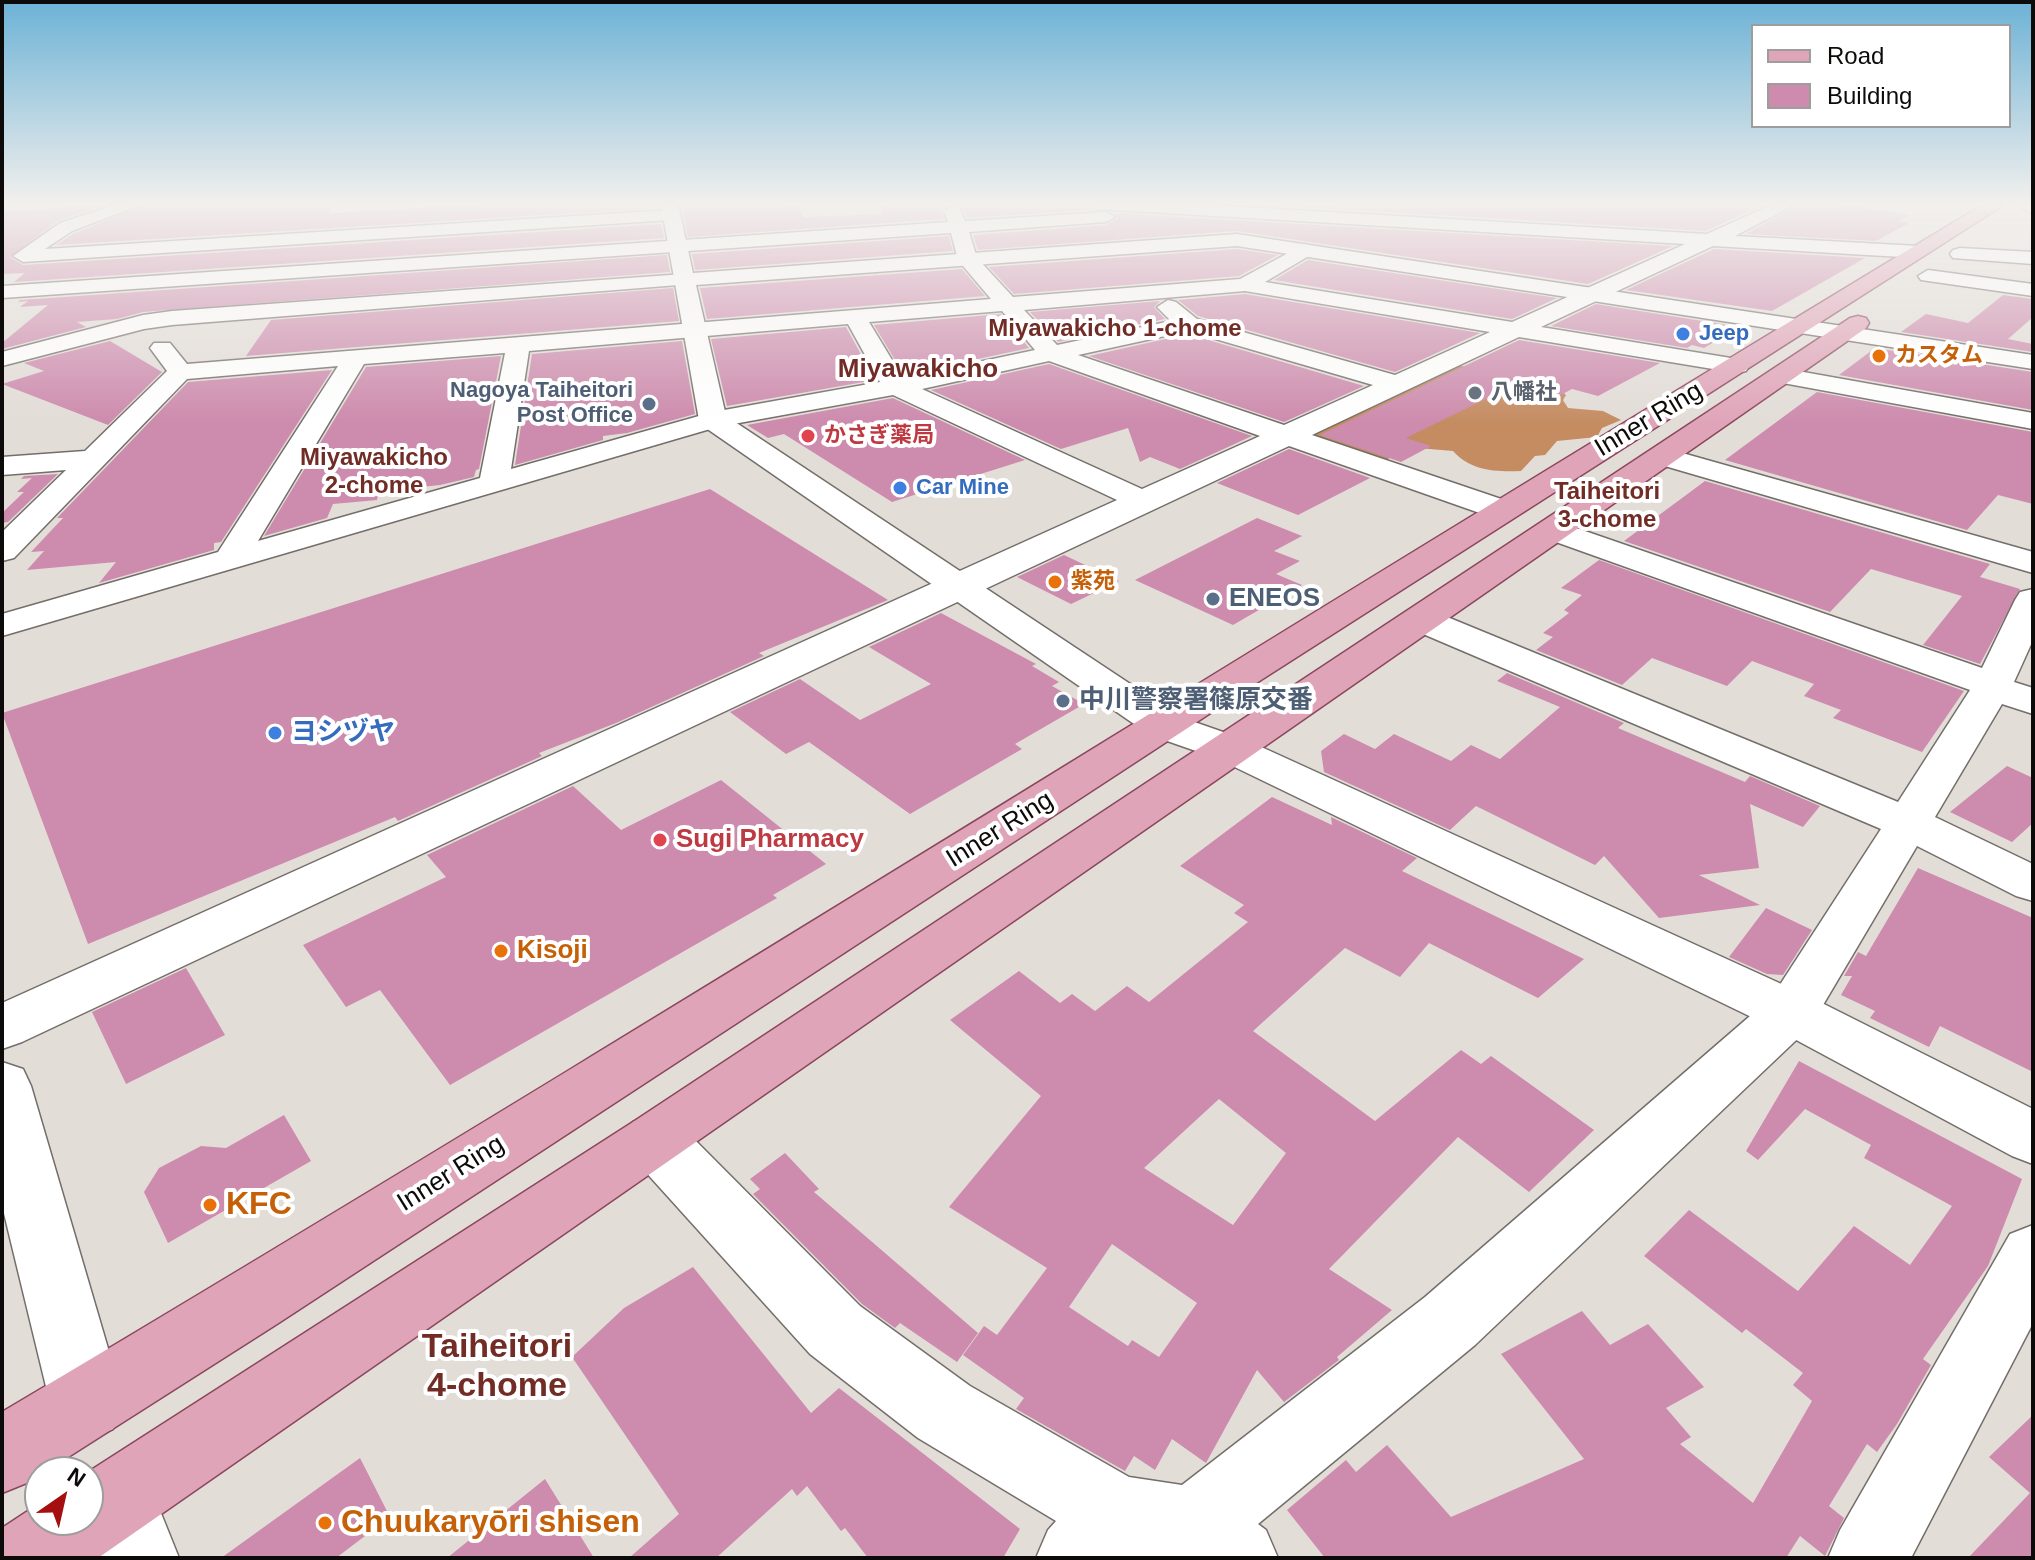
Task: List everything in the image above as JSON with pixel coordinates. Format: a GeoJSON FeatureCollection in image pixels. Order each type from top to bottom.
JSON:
{"type":"FeatureCollection","features":[{"type":"Feature","properties":{"kind":"main road","name":"Inner Ring"},"geometry":{"type":"LineString","coordinates":[[2,1455],[1165,726],[1502,510],[1759,371],[1910,277]]}},
{"type":"Feature","properties":{"kind":"main road","name":"Inner Ring"},"geometry":{"type":"LineString","coordinates":[[28,1558],[107,1524],[655,1140],[1661,456],[1759,371]]}},
{"type":"Feature","properties":{"kind":"street"},"geometry":{"type":"LineString","coordinates":[[2,292],[225,277]]}},
{"type":"Feature","properties":{"kind":"street"},"geometry":{"type":"LineString","coordinates":[[364,304],[378,277]]}},
{"type":"Feature","properties":{"kind":"street"},"geometry":{"type":"LineString","coordinates":[[64,318],[143,322],[364,304],[488,277]]}},
{"type":"Feature","properties":{"kind":"street"},"geometry":{"type":"LineString","coordinates":[[683,277],[713,420],[1165,726],[1231,749],[1791,1012],[2033,1138]]}},
{"type":"Feature","properties":{"kind":"street"},"geometry":{"type":"LineString","coordinates":[[983,277],[1052,354],[1502,510]]}},
{"type":"Feature","properties":{"kind":"street"},"geometry":{"type":"LineString","coordinates":[[1245,285],[1258,277]]}},
{"type":"Feature","properties":{"kind":"street"},"geometry":{"type":"LineString","coordinates":[[1482,277],[2033,362]]}},
{"type":"Feature","properties":{"kind":"street"},"geometry":{"type":"LineString","coordinates":[[2,1027],[1632,277]]}},
{"type":"Feature","properties":{"kind":"street"},"geometry":{"type":"LineString","coordinates":[[1989,277],[2033,290]]}},
{"type":"Feature","properties":{"kind":"street"},"geometry":{"type":"LineString","coordinates":[[2,551],[180,372],[1245,285],[1759,371],[2033,421]]}},
{"type":"Feature","properties":{"kind":"street"},"geometry":{"type":"LineString","coordinates":[[1151,292],[1189,324],[1398,384]]}},
{"type":"Feature","properties":{"kind":"street"},"geometry":{"type":"LineString","coordinates":[[855,317],[896,387],[1143,501]]}},
{"type":"Feature","properties":{"kind":"street"},"geometry":{"type":"LineString","coordinates":[[2,359],[143,322]]}},
{"type":"Feature","properties":{"kind":"street"},"geometry":{"type":"LineString","coordinates":[[143,322],[180,372]]}},
{"type":"Feature","properties":{"kind":"street"},"geometry":{"type":"LineString","coordinates":[[2,625],[713,420],[896,387],[1189,324]]}},
{"type":"Feature","properties":{"kind":"street"},"geometry":{"type":"LineString","coordinates":[[494,483],[518,345]]}},
{"type":"Feature","properties":{"kind":"street"},"geometry":{"type":"LineString","coordinates":[[230,559],[356,358]]}},
{"type":"Feature","properties":{"kind":"street"},"geometry":{"type":"LineString","coordinates":[[1661,456],[2033,563]]}},
{"type":"Feature","properties":{"kind":"street"},"geometry":{"type":"LineString","coordinates":[[2,466],[94,459]]}},
{"type":"Feature","properties":{"kind":"street"},"geometry":{"type":"LineString","coordinates":[[1553,530],[2006,691]]}},
{"type":"Feature","properties":{"kind":"street"},"geometry":{"type":"LineString","coordinates":[[655,1140],[835,1330],[944,1412],[1157,1539],[1450,1321],[1791,1012],[1908,823],[2006,691],[2033,600]]}},
{"type":"Feature","properties":{"kind":"street"},"geometry":{"type":"LineString","coordinates":[[1422,620],[1908,823],[2033,884]]}},
{"type":"Feature","properties":{"kind":"street"},"geometry":{"type":"LineString","coordinates":[[2,1086],[87,1403]]}},
{"type":"Feature","properties":{"kind":"street"},"geometry":{"type":"LineString","coordinates":[[1868,1558],[2033,1256]]}},
{"type":"Feature","properties":{"kind":"shaded area"},"geometry":{"type":"Polygon","coordinates":[[[1439,364],[1471,368],[1505,387],[1552,387],[1566,395],[1563,400],[1568,408],[1603,411],[1621,420],[1602,428],[1597,437],[1557,441],[1545,455],[1535,456],[1521,471],[1484,469],[1468,463],[1453,451],[1406,447],[1388,459],[1369,460],[1307,437],[1439,364]]]}},
{"type":"Feature","properties":{"kind":"building"},"geometry":{"type":"Polygon","coordinates":[[[20,277],[91,277],[14,282],[20,277]]]}},
{"type":"Feature","properties":{"kind":"building"},"geometry":{"type":"Polygon","coordinates":[[[354,277],[607,277],[143,312],[117,319],[77,322],[86,327],[2,349],[2,343],[48,305],[20,307],[28,301],[18,302],[20,300],[354,277]]]}},
{"type":"Feature","properties":{"kind":"building"},"geometry":{"type":"Polygon","coordinates":[[[854,277],[969,277],[985,296],[707,319],[700,288],[854,277]]]}},
{"type":"Feature","properties":{"kind":"building"},"geometry":{"type":"Polygon","coordinates":[[[998,277],[1229,277],[1014,294],[998,277]]]}},
{"type":"Feature","properties":{"kind":"building"},"geometry":{"type":"Polygon","coordinates":[[[1279,277],[1418,277],[1557,298],[1512,319],[1274,280],[1279,277]]]}},
{"type":"Feature","properties":{"kind":"building"},"geometry":{"type":"Polygon","coordinates":[[[1540,277],[1604,277],[1588,284],[1540,277]]]}},
{"type":"Feature","properties":{"kind":"building"},"geometry":{"type":"Polygon","coordinates":[[[1654,277],[1832,277],[1772,311],[1626,290],[1654,277]]]}},
{"type":"Feature","properties":{"kind":"building"},"geometry":{"type":"Polygon","coordinates":[[[673,288],[679,321],[246,356],[271,320],[673,288]]]}},
{"type":"Feature","properties":{"kind":"building"},"geometry":{"type":"Polygon","coordinates":[[[1245,294],[1480,333],[1395,372],[1198,316],[1178,300],[1245,294]]]}},
{"type":"Feature","properties":{"kind":"building"},"geometry":{"type":"Polygon","coordinates":[[[2003,295],[2033,299],[2033,317],[2008,339],[2033,344],[2033,352],[1901,332],[1926,314],[1968,323],[2003,295]]]}},
{"type":"Feature","properties":{"kind":"building"},"geometry":{"type":"Polygon","coordinates":[[[1160,301],[1154,307],[1165,319],[1058,342],[1030,312],[1160,301]]]}},
{"type":"Feature","properties":{"kind":"building"},"geometry":{"type":"Polygon","coordinates":[[[1596,304],[1740,327],[1704,348],[1692,345],[1687,348],[1551,326],[1596,304]]]}},
{"type":"Feature","properties":{"kind":"building"},"geometry":{"type":"Polygon","coordinates":[[[1001,314],[1029,348],[904,375],[874,325],[1001,314]]]}},
{"type":"Feature","properties":{"kind":"building"},"geometry":{"type":"Polygon","coordinates":[[[846,327],[875,380],[727,406],[711,339],[846,327]]]}},
{"type":"Feature","properties":{"kind":"building"},"geometry":{"type":"Polygon","coordinates":[[[1188,334],[1364,386],[1284,422],[1089,356],[1188,334]]]}},
{"type":"Feature","properties":{"kind":"building"},"geometry":{"type":"Polygon","coordinates":[[[1519,340],[1660,363],[1598,396],[1572,389],[1559,396],[1516,384],[1406,438],[1431,446],[1401,462],[1320,435],[1519,340]]]}},
{"type":"Feature","properties":{"kind":"building"},"geometry":{"type":"Polygon","coordinates":[[[110,341],[162,372],[108,425],[2,384],[44,371],[24,363],[110,341]]]}},
{"type":"Feature","properties":{"kind":"building"},"geometry":{"type":"Polygon","coordinates":[[[682,341],[695,414],[627,433],[603,436],[603,440],[515,465],[532,354],[682,341]]]}},
{"type":"Feature","properties":{"kind":"building"},"geometry":{"type":"Polygon","coordinates":[[[1875,348],[2033,372],[2033,410],[1839,375],[1875,348]]]}},
{"type":"Feature","properties":{"kind":"building"},"geometry":{"type":"Polygon","coordinates":[[[501,356],[479,469],[474,477],[412,488],[411,492],[378,495],[377,500],[333,504],[327,518],[264,536],[366,367],[501,356]]]}},
{"type":"Feature","properties":{"kind":"building"},"geometry":{"type":"Polygon","coordinates":[[[1049,364],[1252,436],[1180,469],[1150,457],[1140,462],[1128,428],[1061,449],[931,390],[1049,364]]]}},
{"type":"Feature","properties":{"kind":"building"},"geometry":{"type":"Polygon","coordinates":[[[332,370],[221,542],[214,543],[214,550],[99,583],[116,562],[27,570],[44,551],[31,552],[63,518],[57,518],[188,382],[332,370]]]}},
{"type":"Feature","properties":{"kind":"building"},"geometry":{"type":"Polygon","coordinates":[[[1817,392],[2033,432],[2033,504],[1998,495],[1967,530],[1725,460],[1817,392]]]}},
{"type":"Feature","properties":{"kind":"building"},"geometry":{"type":"Polygon","coordinates":[[[893,398],[1025,460],[892,502],[784,434],[768,438],[747,425],[893,398]]]}},
{"type":"Feature","properties":{"kind":"building"},"geometry":{"type":"Polygon","coordinates":[[[1289,449],[1370,478],[1298,515],[1217,483],[1289,449]]]}},
{"type":"Feature","properties":{"kind":"building"},"geometry":{"type":"Polygon","coordinates":[[[58,474],[8,522],[2,523],[2,513],[24,492],[17,492],[32,478],[21,479],[24,476],[58,474]]]}},
{"type":"Feature","properties":{"kind":"building"},"geometry":{"type":"Polygon","coordinates":[[[1705,481],[1990,564],[1980,577],[2020,589],[1980,664],[1923,645],[1962,596],[1871,569],[1830,612],[1624,541],[1705,481]]]}},
{"type":"Feature","properties":{"kind":"building"},"geometry":{"type":"Polygon","coordinates":[[[710,489],[888,600],[759,653],[764,656],[616,723],[539,753],[542,756],[398,821],[395,817],[88,944],[2,713],[710,489]]]}},
{"type":"Feature","properties":{"kind":"building"},"geometry":{"type":"Polygon","coordinates":[[[1257,518],[1302,536],[1274,551],[1300,561],[1276,574],[1302,585],[1233,625],[1135,580],[1257,518]]]}},
{"type":"Feature","properties":{"kind":"building"},"geometry":{"type":"Polygon","coordinates":[[[1064,555],[1119,581],[1071,604],[1017,577],[1064,555]]]}},
{"type":"Feature","properties":{"kind":"building"},"geometry":{"type":"Polygon","coordinates":[[[1599,560],[1964,691],[1922,752],[1833,718],[1841,710],[1804,696],[1814,684],[1752,661],[1727,686],[1652,658],[1622,685],[1536,650],[1553,637],[1543,633],[1569,613],[1564,610],[1582,595],[1561,588],[1599,560]]]}},
{"type":"Feature","properties":{"kind":"building"},"geometry":{"type":"Polygon","coordinates":[[[941,613],[1036,664],[1032,666],[1059,682],[1052,686],[1084,704],[1015,744],[1022,749],[910,814],[809,742],[786,754],[730,712],[800,679],[860,720],[931,684],[869,647],[941,613]]]}},
{"type":"Feature","properties":{"kind":"building"},"geometry":{"type":"Polygon","coordinates":[[[1507,673],[1624,723],[1618,728],[1745,782],[1750,776],[1820,806],[1803,827],[1750,804],[1759,868],[1699,875],[1760,905],[1659,918],[1604,856],[1595,865],[1476,806],[1450,830],[1324,772],[1321,751],[1344,734],[1375,749],[1394,734],[1451,761],[1471,745],[1500,759],[1560,707],[1497,681],[1507,673]]]}},
{"type":"Feature","properties":{"kind":"building"},"geometry":{"type":"Polygon","coordinates":[[[2007,766],[2033,778],[2033,823],[2012,842],[1950,812],[2007,766]]]}},
{"type":"Feature","properties":{"kind":"building"},"geometry":{"type":"Polygon","coordinates":[[[721,780],[826,864],[773,895],[777,898],[450,1085],[380,990],[346,1007],[303,945],[446,877],[427,855],[573,786],[621,830],[721,780]]]}},
{"type":"Feature","properties":{"kind":"building"},"geometry":{"type":"Polygon","coordinates":[[[1272,797],[1332,825],[1331,817],[1417,858],[1402,871],[1584,959],[1538,998],[1429,943],[1400,977],[1345,948],[1253,1031],[1375,1121],[1461,1050],[1481,1064],[1491,1056],[1594,1130],[1529,1192],[1458,1137],[1329,1269],[1392,1310],[1337,1357],[1339,1360],[1284,1402],[1257,1370],[1206,1463],[1172,1439],[1155,1470],[1134,1456],[1125,1471],[1016,1409],[1024,1398],[963,1355],[984,1326],[997,1335],[1047,1268],[949,1207],[1041,1096],[950,1020],[1019,971],[1060,1003],[1072,994],[1095,1011],[1127,986],[1149,1002],[1248,922],[1234,913],[1244,905],[1180,866],[1272,797]],[[1219,1099],[1144,1168],[1233,1225],[1286,1153],[1219,1099]],[[1112,1244],[1069,1307],[1128,1346],[1132,1340],[1159,1357],[1197,1303],[1112,1244]]]}},
{"type":"Feature","properties":{"kind":"building"},"geometry":{"type":"Polygon","coordinates":[[[1918,868],[2033,918],[2033,1072],[1940,1026],[1929,1047],[1870,1018],[1875,1011],[1841,995],[1852,976],[1844,976],[1858,952],[1866,956],[1918,868]]]}},
{"type":"Feature","properties":{"kind":"building"},"geometry":{"type":"Polygon","coordinates":[[[1766,908],[1812,930],[1783,975],[1767,974],[1729,957],[1766,908]]]}},
{"type":"Feature","properties":{"kind":"building"},"geometry":{"type":"Polygon","coordinates":[[[186,968],[225,1035],[126,1084],[92,1012],[186,968]]]}},
{"type":"Feature","properties":{"kind":"building"},"geometry":{"type":"Polygon","coordinates":[[[1799,1061],[2022,1179],[1988,1266],[1923,1359],[1931,1365],[1897,1424],[1877,1452],[1867,1444],[1829,1506],[1844,1518],[1825,1556],[1800,1536],[1786,1558],[1325,1558],[1287,1510],[1346,1460],[1356,1472],[1387,1445],[1451,1517],[1584,1459],[1501,1354],[1582,1311],[1610,1345],[1648,1324],[1704,1387],[1666,1408],[1691,1437],[1680,1444],[1753,1503],[1812,1401],[1793,1385],[1803,1373],[1746,1329],[1742,1333],[1644,1256],[1689,1210],[1798,1291],[1854,1226],[1910,1265],[1952,1206],[1864,1158],[1871,1145],[1805,1109],[1758,1160],[1746,1151],[1799,1061]]]}},
{"type":"Feature","properties":{"kind":"building"},"geometry":{"type":"Polygon","coordinates":[[[284,1115],[311,1161],[168,1243],[144,1192],[159,1168],[201,1146],[226,1148],[284,1115]]]}},
{"type":"Feature","properties":{"kind":"building"},"geometry":{"type":"Polygon","coordinates":[[[785,1153],[819,1189],[814,1192],[978,1333],[957,1362],[900,1323],[895,1328],[862,1304],[753,1194],[760,1189],[750,1179],[785,1153]]]}},
{"type":"Feature","properties":{"kind":"building"},"geometry":{"type":"Polygon","coordinates":[[[693,1267],[811,1413],[839,1388],[1020,1529],[1003,1558],[868,1558],[845,1528],[841,1531],[807,1486],[797,1496],[792,1489],[716,1558],[629,1558],[679,1514],[572,1357],[624,1308],[693,1267]]]}},
{"type":"Feature","properties":{"kind":"building"},"geometry":{"type":"Polygon","coordinates":[[[2033,1415],[2033,1558],[1968,1558],[2030,1493],[1989,1457],[2033,1415]]]}},
{"type":"Feature","properties":{"kind":"building"},"geometry":{"type":"Polygon","coordinates":[[[360,1458],[390,1517],[336,1558],[221,1558],[360,1458]]]}},
{"type":"Feature","properties":{"kind":"building"},"geometry":{"type":"Polygon","coordinates":[[[545,1479],[594,1558],[447,1558],[545,1479]]]}},
{"type":"Feature","properties":{"kind":"place","name":"Jeep"},"geometry":{"type":"Point","coordinates":[1683,334]}},
{"type":"Feature","properties":{"kind":"place","name":"カスタム"},"geometry":{"type":"Point","coordinates":[1879,356]}},
{"type":"Feature","properties":{"kind":"place","name":"八幡社"},"geometry":{"type":"Point","coordinates":[1475,393]}},
{"type":"Feature","properties":{"kind":"place","name":"Nagoya Taiheitori Post Office"},"geometry":{"type":"Point","coordinates":[649,404]}},
{"type":"Feature","properties":{"kind":"place","name":"かさぎ薬局"},"geometry":{"type":"Point","coordinates":[808,436]}},
{"type":"Feature","properties":{"kind":"place","name":"Car Mine"},"geometry":{"type":"Point","coordinates":[900,488]}},
{"type":"Feature","properties":{"kind":"place","name":"紫苑"},"geometry":{"type":"Point","coordinates":[1055,582]}},
{"type":"Feature","properties":{"kind":"place","name":"ENEOS"},"geometry":{"type":"Point","coordinates":[1213,599]}},
{"type":"Feature","properties":{"kind":"place","name":"中川警察署篠原交番"},"geometry":{"type":"Point","coordinates":[1063,701]}},
{"type":"Feature","properties":{"kind":"place","name":"ヨシヅヤ"},"geometry":{"type":"Point","coordinates":[275,733]}},
{"type":"Feature","properties":{"kind":"place","name":"Sugi Pharmacy"},"geometry":{"type":"Point","coordinates":[660,840]}},
{"type":"Feature","properties":{"kind":"place","name":"Kisoji"},"geometry":{"type":"Point","coordinates":[501,951]}},
{"type":"Feature","properties":{"kind":"place","name":"KFC"},"geometry":{"type":"Point","coordinates":[210,1205]}},
{"type":"Feature","properties":{"kind":"place","name":"Chuukaryōri shisen"},"geometry":{"type":"Point","coordinates":[325,1523]}},
{"type":"Feature","properties":{"kind":"district","name":"Miyawakicho 1-chome"},"geometry":{"type":"Point","coordinates":[1115,329]}},
{"type":"Feature","properties":{"kind":"district","name":"Miyawakicho"},"geometry":{"type":"Point","coordinates":[918,370]}},
{"type":"Feature","properties":{"kind":"district","name":"Miyawakicho 2-chome"},"geometry":{"type":"Point","coordinates":[374,472]}},
{"type":"Feature","properties":{"kind":"district","name":"Taiheitori 3-chome"},"geometry":{"type":"Point","coordinates":[1607,506]}},
{"type":"Feature","properties":{"kind":"district","name":"Taiheitori 4-chome"},"geometry":{"type":"Point","coordinates":[497,1368]}}]}
